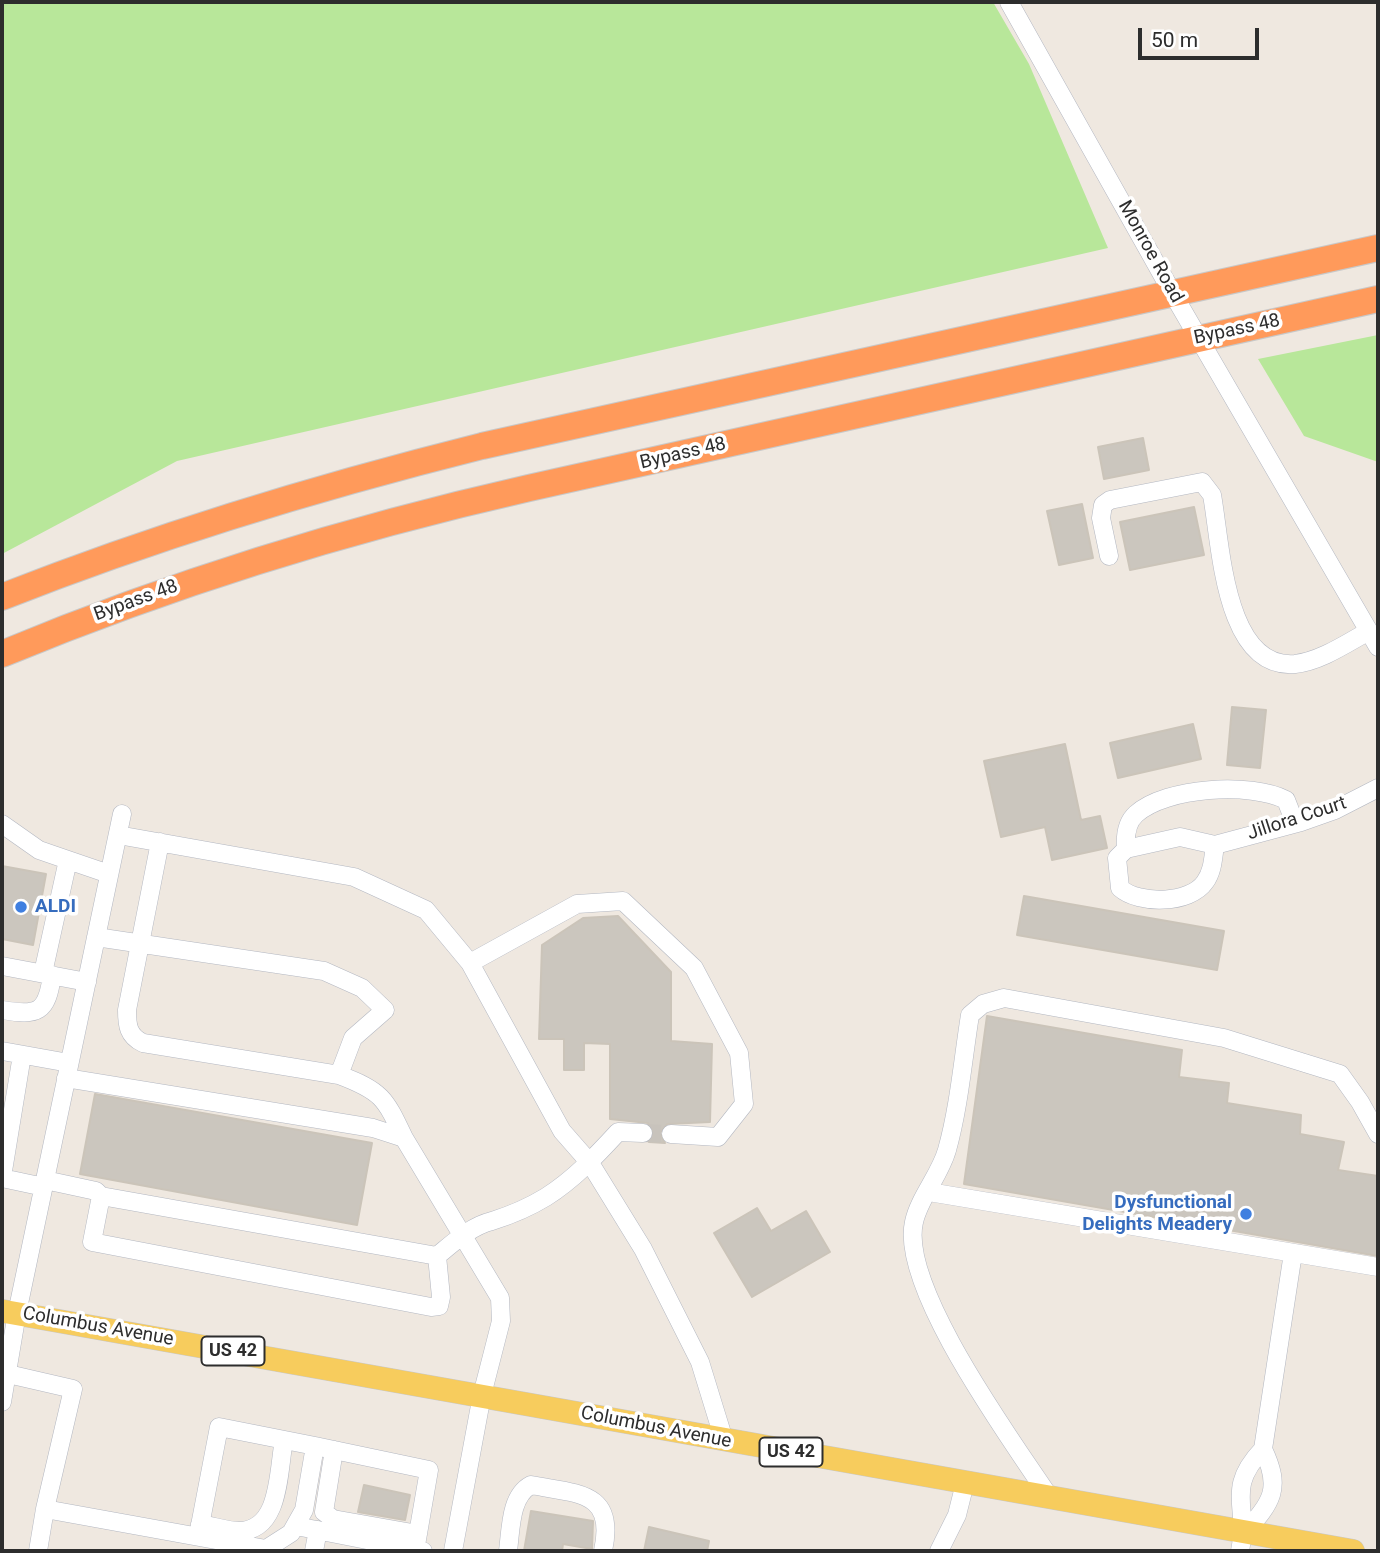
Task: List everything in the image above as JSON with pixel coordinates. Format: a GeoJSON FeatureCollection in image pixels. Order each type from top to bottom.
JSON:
{"type":"FeatureCollection","features":[{"type":"Feature","properties":{"kind":"highway"},"geometry":{"type":"LineString","coordinates":[[2,597],[182,530],[366,475],[482,446],[1378,248]]}},
{"type":"Feature","properties":{"kind":"highway","name":"Bypass 48"},"geometry":{"type":"LineString","coordinates":[[2,654],[182,584],[389,522],[1378,299]]}},
{"type":"Feature","properties":{"kind":"main road","name":"Columbus Avenue"},"geometry":{"type":"LineString","coordinates":[[9,1312],[1050,1498],[1242,1542],[1353,1551]]}},
{"type":"Feature","properties":{"kind":"street","name":"Monroe Road"},"geometry":{"type":"LineString","coordinates":[[1009,2],[1199,339],[1374,639]]}},
{"type":"Feature","properties":{"kind":"street"},"geometry":{"type":"LineString","coordinates":[[1109,556],[1101,518],[1103,505],[1110,500],[1202,482],[1210,489],[1228,592],[1242,634],[1250,646],[1270,659],[1294,664],[1374,639]]}},
{"type":"Feature","properties":{"kind":"street"},"geometry":{"type":"LineString","coordinates":[[1126,849],[1125,833],[1134,816],[1145,808],[1167,799],[1226,788],[1277,795],[1286,800],[1295,823]]}},
{"type":"Feature","properties":{"kind":"street","name":"Jillora Court"},"geometry":{"type":"LineString","coordinates":[[1214,845],[1335,810],[1378,789]]}},
{"type":"Feature","properties":{"kind":"street"},"geometry":{"type":"LineString","coordinates":[[2,1402],[8,1374],[9,1312],[44,1183],[122,814]]}},
{"type":"Feature","properties":{"kind":"street"},"geometry":{"type":"LineString","coordinates":[[2,824],[38,850],[109,874]]}},
{"type":"Feature","properties":{"kind":"street"},"geometry":{"type":"LineString","coordinates":[[118,835],[354,877],[426,910],[470,963],[562,1131],[590,1163],[643,1249],[700,1362],[724,1440]]}},
{"type":"Feature","properties":{"kind":"street"},"geometry":{"type":"LineString","coordinates":[[1180,837],[1214,845],[1212,869],[1204,884],[1190,893],[1142,900],[1129,896],[1120,888],[1117,858],[1126,849],[1180,837]]}},
{"type":"Feature","properties":{"kind":"street"},"geometry":{"type":"LineString","coordinates":[[160,842],[127,1010],[127,1026],[134,1038],[143,1042],[339,1075],[370,1087],[387,1103],[404,1138],[500,1298],[501,1321],[482,1395],[453,1551]]}},
{"type":"Feature","properties":{"kind":"street"},"geometry":{"type":"LineString","coordinates":[[2,1010],[29,1015],[38,1010],[49,996],[48,974],[68,860]]}},
{"type":"Feature","properties":{"kind":"street"},"geometry":{"type":"LineString","coordinates":[[470,963],[577,904],[623,901],[694,968],[739,1054],[744,1104],[718,1137],[671,1133]]}},
{"type":"Feature","properties":{"kind":"street"},"geometry":{"type":"LineString","coordinates":[[96,937],[324,971],[362,988],[385,1010],[353,1038],[339,1075]]}},
{"type":"Feature","properties":{"kind":"street"},"geometry":{"type":"LineString","coordinates":[[2,966],[87,982]]}},
{"type":"Feature","properties":{"kind":"street"},"geometry":{"type":"LineString","coordinates":[[1050,1498],[993,1412],[926,1296],[914,1262],[914,1222],[947,1152],[970,1014],[983,1004],[1004,998],[1224,1038],[1340,1074],[1378,1135]]}},
{"type":"Feature","properties":{"kind":"street"},"geometry":{"type":"LineString","coordinates":[[2,1051],[68,1071],[373,1128],[404,1138]]}},
{"type":"Feature","properties":{"kind":"street"},"geometry":{"type":"LineString","coordinates":[[22,1055],[9,1086],[2,1177],[96,1191],[101,1196],[437,1256],[462,1236],[491,1221],[504,1219],[546,1197],[590,1163],[618,1132],[643,1133]]}},
{"type":"Feature","properties":{"kind":"street"},"geometry":{"type":"LineString","coordinates":[[929,1192],[1378,1267]]}},
{"type":"Feature","properties":{"kind":"street"},"geometry":{"type":"LineString","coordinates":[[101,1196],[92,1242],[431,1307],[439,1306],[441,1297],[437,1256]]}},
{"type":"Feature","properties":{"kind":"street"},"geometry":{"type":"LineString","coordinates":[[1242,1542],[1268,1506],[1275,1473],[1264,1449],[1293,1253]]}},
{"type":"Feature","properties":{"kind":"street"},"geometry":{"type":"LineString","coordinates":[[8,1374],[74,1389],[45,1509],[39,1551]]}},
{"type":"Feature","properties":{"kind":"street"},"geometry":{"type":"LineString","coordinates":[[199,1530],[219,1427],[429,1470],[418,1546]]}},
{"type":"Feature","properties":{"kind":"street"},"geometry":{"type":"LineString","coordinates":[[45,1509],[199,1530],[239,1531],[258,1527],[271,1514],[284,1440]]}},
{"type":"Feature","properties":{"kind":"street"},"geometry":{"type":"LineString","coordinates":[[199,1530],[266,1549],[291,1533],[304,1510],[315,1446]]}},
{"type":"Feature","properties":{"kind":"street"},"geometry":{"type":"LineString","coordinates":[[1242,1542],[1238,1496],[1248,1465],[1264,1449]]}},
{"type":"Feature","properties":{"kind":"street"},"geometry":{"type":"LineString","coordinates":[[334,1450],[324,1512],[333,1519],[418,1546]]}},
{"type":"Feature","properties":{"kind":"street"},"geometry":{"type":"LineString","coordinates":[[939,1551],[957,1515],[965,1483]]}},
{"type":"Feature","properties":{"kind":"street"},"geometry":{"type":"LineString","coordinates":[[508,1551],[515,1506],[519,1495],[531,1485],[588,1495],[601,1510],[608,1526],[603,1551]]}},
{"type":"Feature","properties":{"kind":"street"},"geometry":{"type":"LineString","coordinates":[[296,1526],[318,1530],[367,1546],[418,1546]]}},
{"type":"Feature","properties":{"kind":"street"},"geometry":{"type":"LineString","coordinates":[[314,1551],[318,1530]]}},
{"type":"Feature","properties":{"kind":"green space"},"geometry":{"type":"Polygon","coordinates":[[[2,2],[993,2],[1029,64],[1108,248],[177,461],[2,554],[2,2]]]}},
{"type":"Feature","properties":{"kind":"green space"},"geometry":{"type":"Polygon","coordinates":[[[1378,335],[1378,462],[1304,436],[1258,359],[1378,335]]]}},
{"type":"Feature","properties":{"kind":"building"},"geometry":{"type":"Polygon","coordinates":[[[1143,438],[1149,470],[1104,479],[1098,447],[1143,438]]]}},
{"type":"Feature","properties":{"kind":"building"},"geometry":{"type":"Polygon","coordinates":[[[1082,504],[1093,558],[1059,565],[1047,511],[1082,504]]]}},
{"type":"Feature","properties":{"kind":"building"},"geometry":{"type":"Polygon","coordinates":[[[1194,507],[1204,555],[1130,570],[1120,522],[1194,507]]]}},
{"type":"Feature","properties":{"kind":"building"},"geometry":{"type":"Polygon","coordinates":[[[1232,707],[1266,710],[1260,768],[1227,765],[1232,707]]]}},
{"type":"Feature","properties":{"kind":"building"},"geometry":{"type":"Polygon","coordinates":[[[1193,724],[1201,759],[1118,778],[1110,743],[1193,724]]]}},
{"type":"Feature","properties":{"kind":"building"},"geometry":{"type":"Polygon","coordinates":[[[1065,744],[1081,820],[1100,816],[1107,848],[1052,860],[1045,827],[1001,837],[984,761],[1065,744]]]}},
{"type":"Feature","properties":{"kind":"building","name":"ALDI"},"geometry":{"type":"Polygon","coordinates":[[[2,866],[46,874],[33,945],[2,939],[2,866]]]}},
{"type":"Feature","properties":{"kind":"building"},"geometry":{"type":"Polygon","coordinates":[[[1024,896],[1224,931],[1217,970],[1017,935],[1024,896]]]}},
{"type":"Feature","properties":{"kind":"building"},"geometry":{"type":"Polygon","coordinates":[[[618,916],[671,972],[671,1041],[712,1044],[710,1122],[667,1124],[660,1133],[665,1143],[649,1142],[654,1133],[648,1123],[610,1119],[610,1044],[584,1043],[584,1070],[564,1070],[564,1039],[539,1039],[542,945],[583,918],[618,916]]]}},
{"type":"Feature","properties":{"kind":"building"},"geometry":{"type":"Polygon","coordinates":[[[987,1016],[1182,1050],[1179,1077],[1229,1083],[1227,1103],[1301,1115],[1300,1134],[1344,1142],[1338,1170],[1378,1176],[1378,1256],[964,1184],[987,1016]]]}},
{"type":"Feature","properties":{"kind":"building"},"geometry":{"type":"Polygon","coordinates":[[[95,1094],[372,1143],[357,1225],[80,1174],[95,1094]]]}},
{"type":"Feature","properties":{"kind":"building"},"geometry":{"type":"Polygon","coordinates":[[[757,1208],[771,1231],[806,1211],[830,1252],[752,1297],[714,1233],[757,1208]]]}},
{"type":"Feature","properties":{"kind":"building"},"geometry":{"type":"Polygon","coordinates":[[[364,1485],[410,1495],[405,1520],[358,1512],[364,1485]]]}},
{"type":"Feature","properties":{"kind":"building"},"geometry":{"type":"Polygon","coordinates":[[[531,1511],[593,1521],[592,1549],[563,1544],[562,1551],[524,1551],[531,1511]]]}},
{"type":"Feature","properties":{"kind":"building"},"geometry":{"type":"Polygon","coordinates":[[[649,1527],[709,1541],[707,1551],[644,1551],[649,1527]]]}},
{"type":"Feature","properties":{"kind":"tunnel"},"geometry":{"type":"LineString","coordinates":[[643,1133],[671,1134]]}},
{"type":"Feature","properties":{"kind":"place","name":"ALDI"},"geometry":{"type":"Point","coordinates":[21,907]}},
{"type":"Feature","properties":{"kind":"place","name":"Dysfunctional Delights Meadery"},"geometry":{"type":"Point","coordinates":[1246,1214]}}]}
